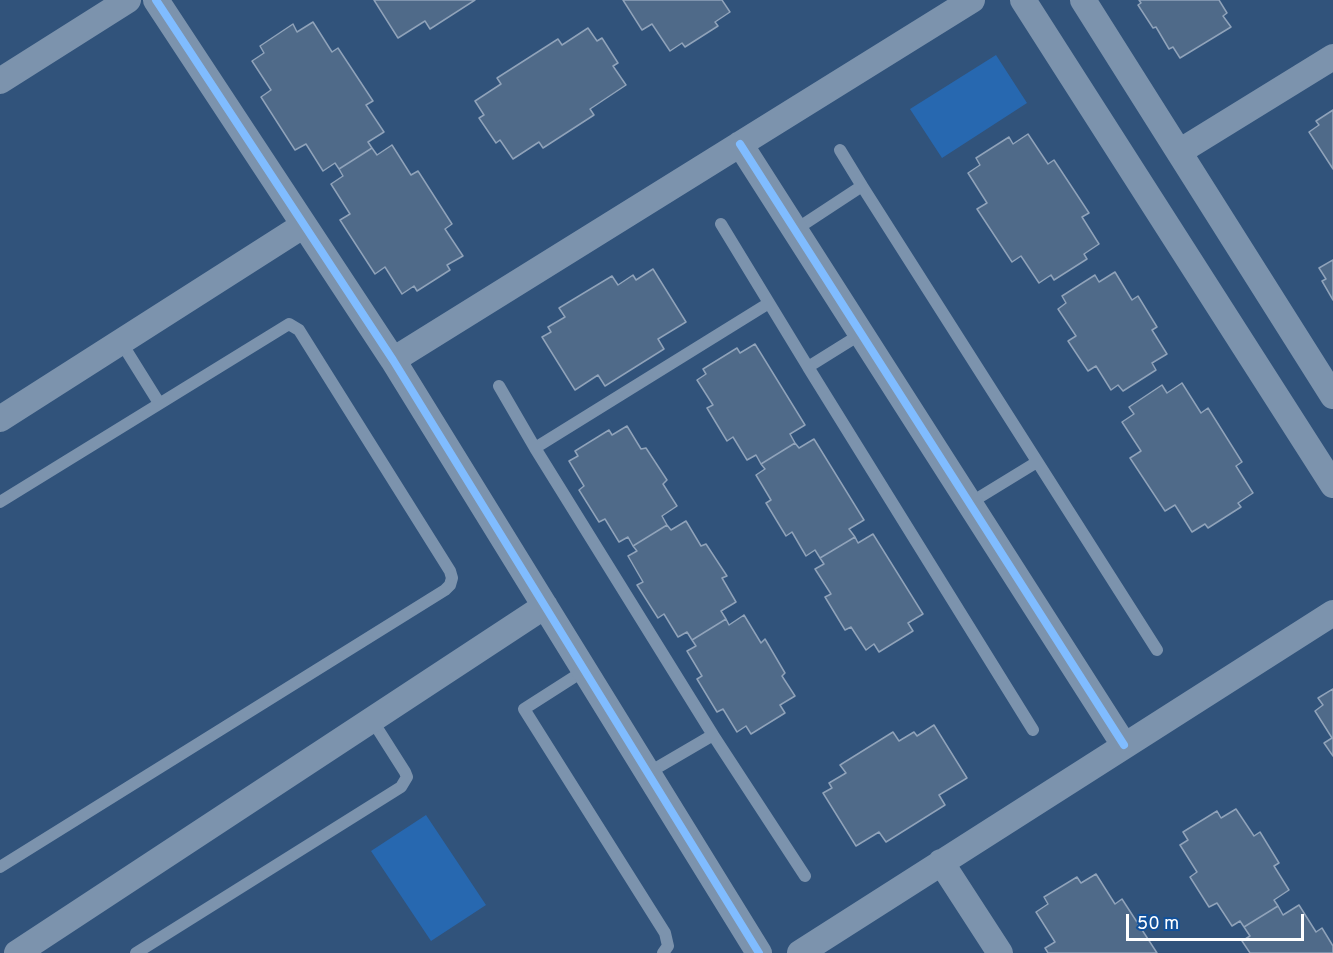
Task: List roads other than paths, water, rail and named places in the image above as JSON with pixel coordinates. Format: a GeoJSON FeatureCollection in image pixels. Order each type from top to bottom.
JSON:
{"type":"FeatureCollection","features":[{"type":"Feature","properties":{"kind":"street"},"geometry":{"type":"LineString","coordinates":[[0,81],[128,0]]}},
{"type":"Feature","properties":{"kind":"street"},"geometry":{"type":"LineString","coordinates":[[156,0],[393,360],[759,953]]}},
{"type":"Feature","properties":{"kind":"street"},"geometry":{"type":"LineString","coordinates":[[393,360],[972,0]]}},
{"type":"Feature","properties":{"kind":"street"},"geometry":{"type":"LineString","coordinates":[[1023,0],[1333,484]]}},
{"type":"Feature","properties":{"kind":"street"},"geometry":{"type":"LineString","coordinates":[[1083,0],[1333,396]]}},
{"type":"Feature","properties":{"kind":"street"},"geometry":{"type":"LineString","coordinates":[[1179,152],[1333,57]]}},
{"type":"Feature","properties":{"kind":"street"},"geometry":{"type":"LineString","coordinates":[[740,144],[1124,745]]}},
{"type":"Feature","properties":{"kind":"street"},"geometry":{"type":"LineString","coordinates":[[0,419],[304,225]]}},
{"type":"Feature","properties":{"kind":"street"},"geometry":{"type":"LineString","coordinates":[[17,953],[545,606]]}},
{"type":"Feature","properties":{"kind":"street"},"geometry":{"type":"LineString","coordinates":[[800,953],[1333,613]]}},
{"type":"Feature","properties":{"kind":"street"},"geometry":{"type":"LineString","coordinates":[[940,862],[1000,953]]}},
{"type":"Feature","properties":{"kind":"lane"},"geometry":{"type":"LineString","coordinates":[[840,150],[1156,650]]}},
{"type":"Feature","properties":{"kind":"lane"},"geometry":{"type":"LineString","coordinates":[[795,230],[862,186]]}},
{"type":"Feature","properties":{"kind":"lane"},"geometry":{"type":"LineString","coordinates":[[721,224],[1033,730]]}},
{"type":"Feature","properties":{"kind":"lane"},"geometry":{"type":"LineString","coordinates":[[535,448],[769,303]]}},
{"type":"Feature","properties":{"kind":"lane"},"geometry":{"type":"LineString","coordinates":[[0,502],[289,324],[294,326],[450,571],[452,578],[450,585],[425,603],[0,867]]}},
{"type":"Feature","properties":{"kind":"lane"},"geometry":{"type":"LineString","coordinates":[[808,367],[861,334]]}},
{"type":"Feature","properties":{"kind":"lane"},"geometry":{"type":"LineString","coordinates":[[121,342],[159,403]]}},
{"type":"Feature","properties":{"kind":"lane"},"geometry":{"type":"LineString","coordinates":[[499,386],[712,735],[805,876]]}},
{"type":"Feature","properties":{"kind":"lane"},"geometry":{"type":"LineString","coordinates":[[970,503],[1037,462]]}},
{"type":"Feature","properties":{"kind":"lane"},"geometry":{"type":"LineString","coordinates":[[585,670],[524,708],[665,933],[668,946],[663,953]]}},
{"type":"Feature","properties":{"kind":"lane"},"geometry":{"type":"LineString","coordinates":[[136,953],[401,787],[405,783],[405,772],[372,720]]}},
{"type":"Feature","properties":{"kind":"lane"},"geometry":{"type":"LineString","coordinates":[[648,773],[712,735]]}}]}
